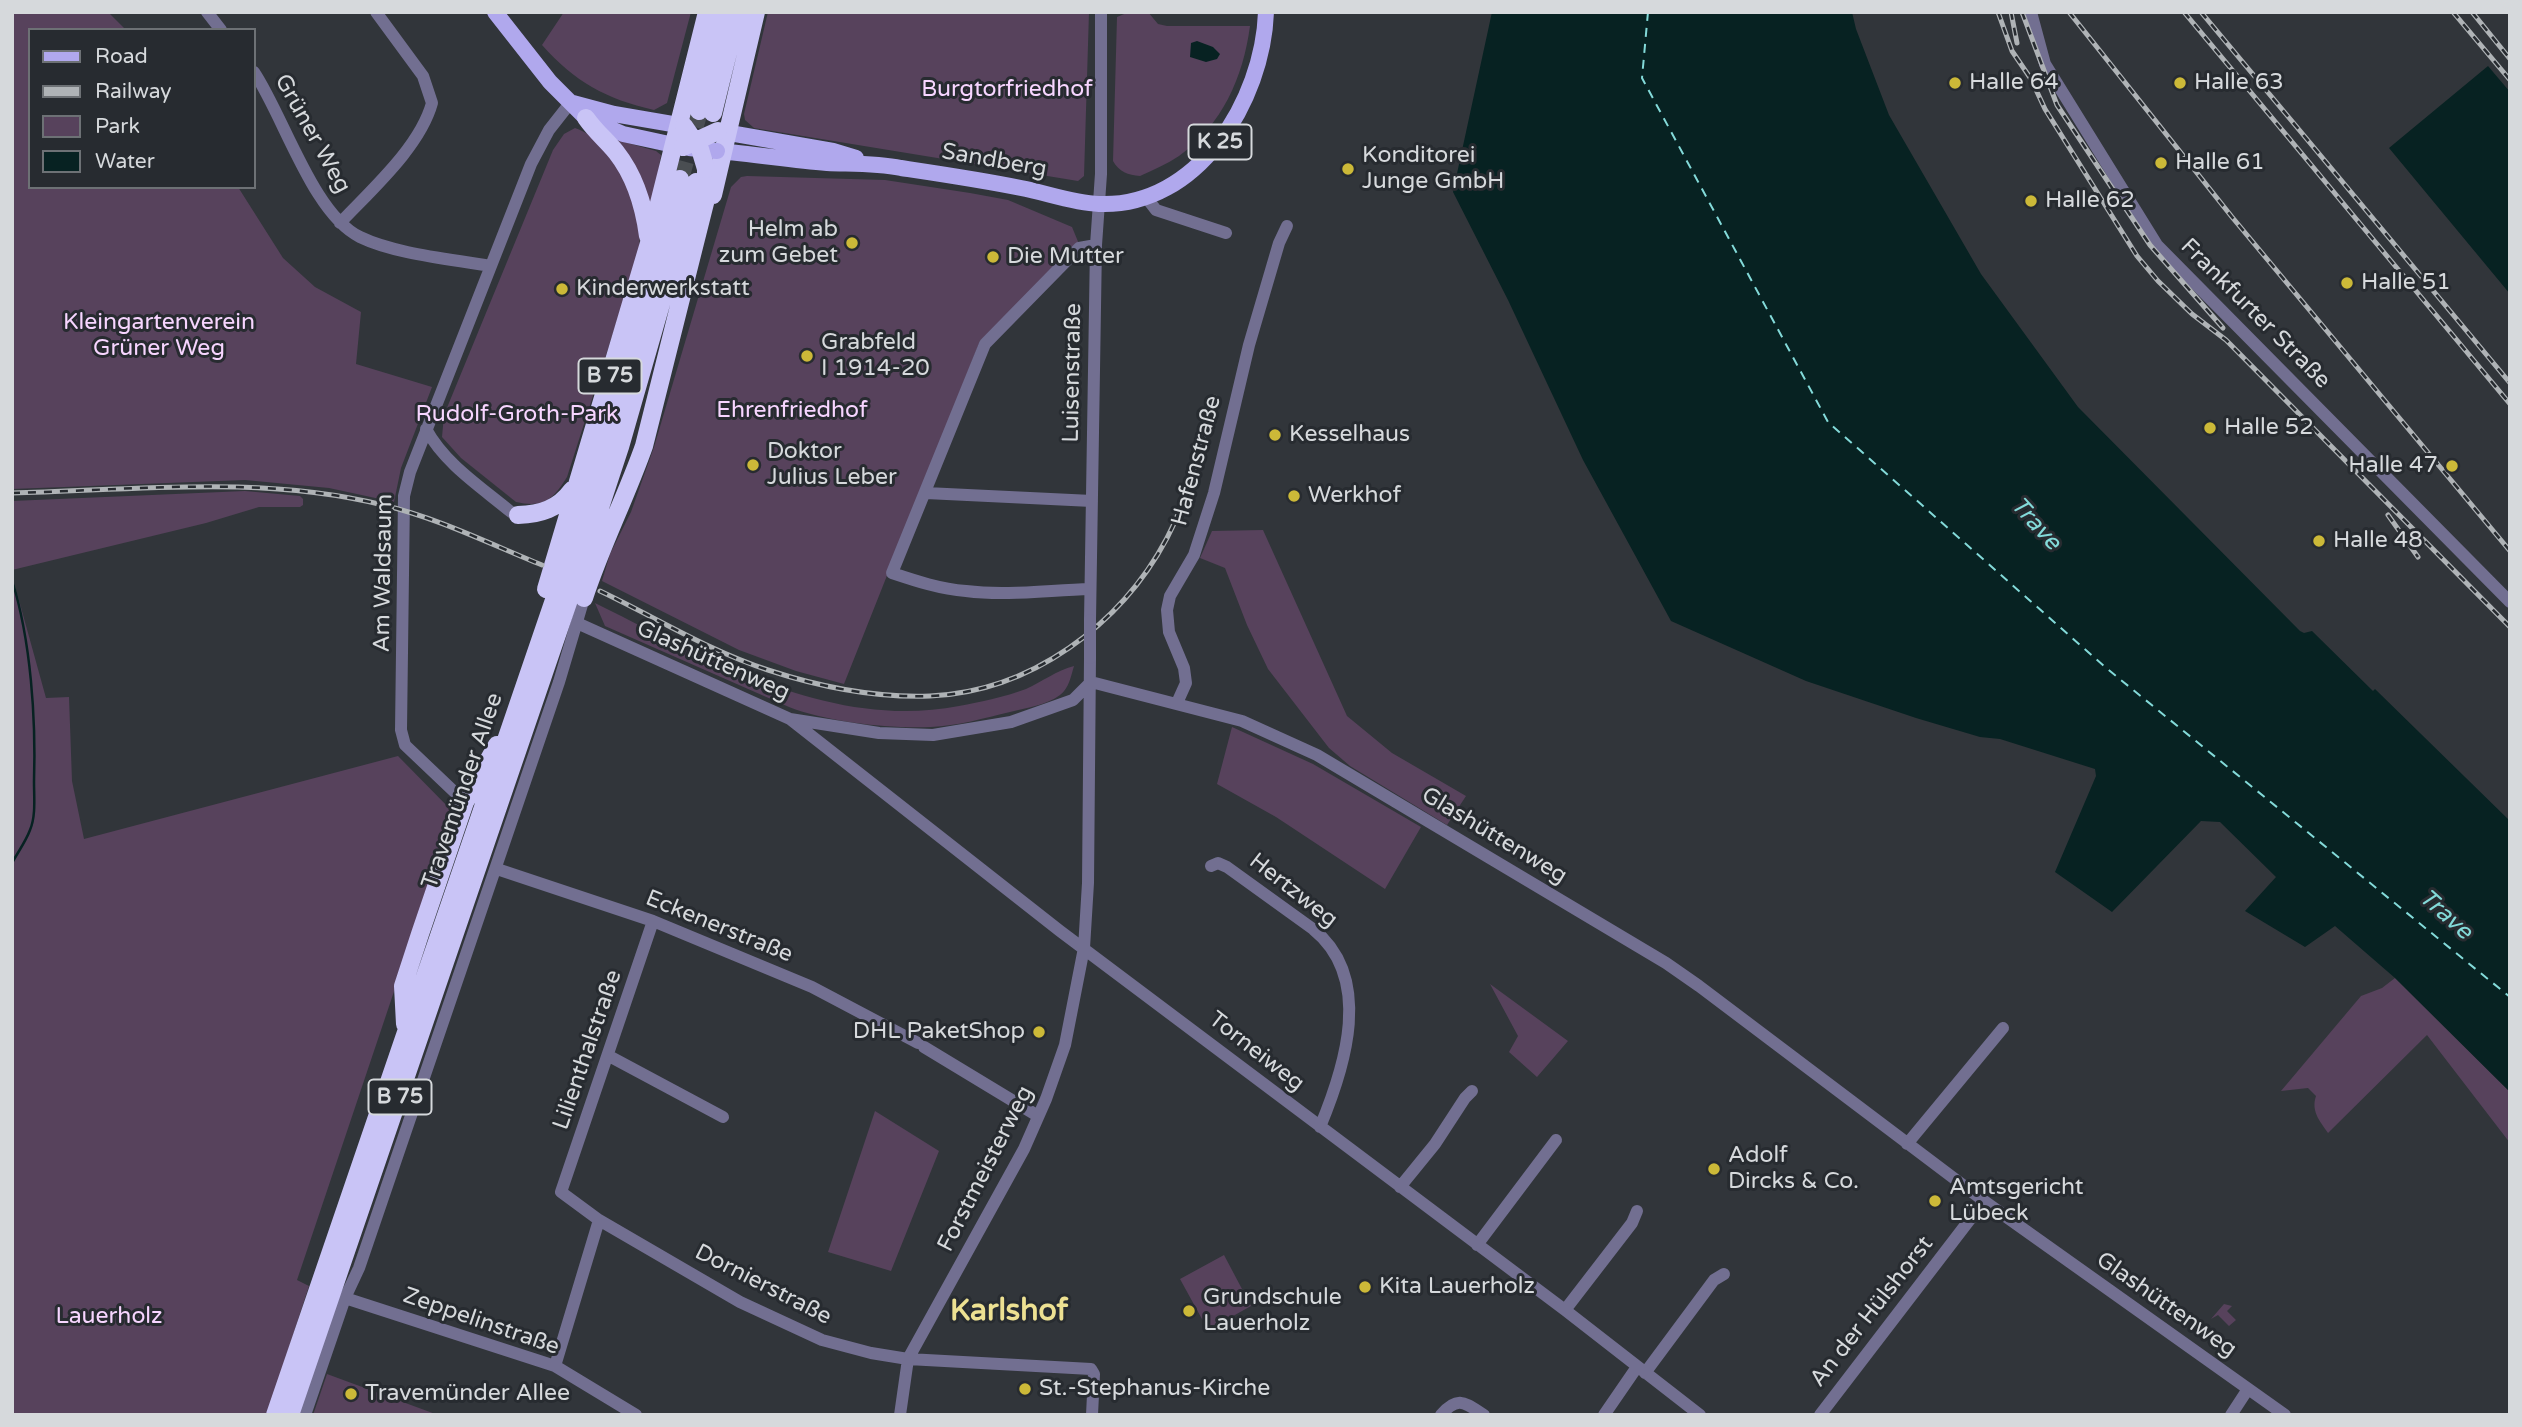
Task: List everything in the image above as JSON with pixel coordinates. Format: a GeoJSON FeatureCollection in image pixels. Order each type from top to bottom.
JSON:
{"type":"FeatureCollection","features":[{"type":"Feature","properties":{"kind":"highway"},"geometry":{"type":"LineString","coordinates":[[691,117],[707,12]]}},
{"type":"Feature","properties":{"kind":"highway"},"geometry":{"type":"LineString","coordinates":[[691,117],[723,12]]}},
{"type":"Feature","properties":{"kind":"highway"},"geometry":{"type":"LineString","coordinates":[[691,117],[738,12]]}},
{"type":"Feature","properties":{"kind":"highway"},"geometry":{"type":"LineString","coordinates":[[649,243],[687,175],[698,148],[724,129],[756,12]]}},
{"type":"Feature","properties":{"kind":"highway","name":"B 75"},"geometry":{"type":"LineString","coordinates":[[588,544],[615,496],[653,412],[706,199],[687,175],[698,148],[691,117]]}},
{"type":"Feature","properties":{"kind":"highway","name":"B 75"},"geometry":{"type":"LineString","coordinates":[[520,701],[536,625],[649,243],[639,196],[629,172],[586,118]]}},
{"type":"Feature","properties":{"kind":"highway"},"geometry":{"type":"LineString","coordinates":[[698,148],[724,129]]}},
{"type":"Feature","properties":{"kind":"highway"},"geometry":{"type":"LineString","coordinates":[[695,244],[713,197],[698,148]]}},
{"type":"Feature","properties":{"kind":"highway","name":"Travemünder Allee"},"geometry":{"type":"LineString","coordinates":[[290,1415],[588,544],[638,386],[687,175]]}},
{"type":"Feature","properties":{"kind":"highway","name":"Travemünder Allee"},"geometry":{"type":"LineString","coordinates":[[275,1415],[520,701],[615,414],[687,175]]}},
{"type":"Feature","properties":{"kind":"highway"},"geometry":{"type":"LineString","coordinates":[[584,598],[597,559],[633,477],[653,412]]}},
{"type":"Feature","properties":{"kind":"highway"},"geometry":{"type":"LineString","coordinates":[[518,514],[551,510],[566,499],[578,481]]}},
{"type":"Feature","properties":{"kind":"highway"},"geometry":{"type":"LineString","coordinates":[[405,1035],[403,986],[464,802],[520,701]]}},
{"type":"Feature","properties":{"kind":"main road","name":"B 75"},"geometry":{"type":"LineString","coordinates":[[495,12],[550,82],[586,118]]}},
{"type":"Feature","properties":{"kind":"main road","name":"K 25"},"geometry":{"type":"LineString","coordinates":[[1100,205],[1146,197],[1160,191],[1193,168],[1217,144],[1234,120],[1253,83],[1261,52],[1266,12]]}},
{"type":"Feature","properties":{"kind":"main road","name":"B 75"},"geometry":{"type":"LineString","coordinates":[[571,102],[614,114],[691,117]]}},
{"type":"Feature","properties":{"kind":"main road","name":"K 25"},"geometry":{"type":"LineString","coordinates":[[691,117],[724,129]]}},
{"type":"Feature","properties":{"kind":"main road","name":"Sandberg"},"geometry":{"type":"LineString","coordinates":[[586,118],[623,134],[698,148],[830,163],[878,164]]}},
{"type":"Feature","properties":{"kind":"main road","name":"Sandberg"},"geometry":{"type":"LineString","coordinates":[[724,129],[833,151],[878,164],[1020,188],[1100,205]]}},
{"type":"Feature","properties":{"kind":"street"},"geometry":{"type":"LineString","coordinates":[[207,12],[219,28]]}},
{"type":"Feature","properties":{"kind":"street"},"geometry":{"type":"LineString","coordinates":[[340,223],[410,145],[432,103],[423,76],[376,12]]}},
{"type":"Feature","properties":{"kind":"street","name":"Luisenstraße"},"geometry":{"type":"LineString","coordinates":[[1091,682],[1090,589],[1096,245],[1100,205],[1101,12]]}},
{"type":"Feature","properties":{"kind":"street","name":"Frankfurter Straße"},"geometry":{"type":"LineString","coordinates":[[2031,12],[2045,64],[2157,245],[2510,602]]}},
{"type":"Feature","properties":{"kind":"street","name":"Grüner Weg"},"geometry":{"type":"LineString","coordinates":[[256,75],[315,187],[340,223],[358,236],[376,244],[490,266]]}},
{"type":"Feature","properties":{"kind":"street","name":"Am Waldsaum"},"geometry":{"type":"LineString","coordinates":[[464,802],[405,745],[401,730],[404,496],[426,429],[531,164],[549,130],[571,102]]}},
{"type":"Feature","properties":{"kind":"street"},"geometry":{"type":"LineString","coordinates":[[1146,197],[1156,210],[1226,233]]}},
{"type":"Feature","properties":{"kind":"street","name":"Hafenstraße"},"geometry":{"type":"LineString","coordinates":[[1177,703],[1186,683],[1184,667],[1169,632],[1167,610],[1170,596],[1194,555],[1214,493],[1249,345],[1279,243],[1287,226]]}},
{"type":"Feature","properties":{"kind":"street","name":"Luisenstraße"},"geometry":{"type":"LineString","coordinates":[[1090,589],[1001,593],[966,591],[919,582],[892,573],[985,344],[1079,248],[1096,245]]}},
{"type":"Feature","properties":{"kind":"street"},"geometry":{"type":"LineString","coordinates":[[426,429],[434,445],[450,461],[511,512],[518,514]]}},
{"type":"Feature","properties":{"kind":"street"},"geometry":{"type":"LineString","coordinates":[[926,493],[1092,501]]}},
{"type":"Feature","properties":{"kind":"street"},"geometry":{"type":"LineString","coordinates":[[304,1415],[345,1298],[359,1268],[497,869],[584,598]]}},
{"type":"Feature","properties":{"kind":"street","name":"Glashüttenweg"},"geometry":{"type":"LineString","coordinates":[[577,623],[790,719],[879,733],[933,735],[1011,722],[1073,700],[1091,682],[1242,721],[1317,755],[1638,946],[1699,986],[1984,1201],[2285,1415]]}},
{"type":"Feature","properties":{"kind":"street","name":"Forstmeisterweg"},"geometry":{"type":"LineString","coordinates":[[900,1415],[908,1359],[1008,1181],[1062,1058],[1084,948],[1088,883],[1091,682]]}},
{"type":"Feature","properties":{"kind":"street","name":"Torneiweg"},"geometry":{"type":"LineString","coordinates":[[790,719],[1084,948],[1565,1310],[1700,1415]]}},
{"type":"Feature","properties":{"kind":"street","name":"Hertzweg"},"geometry":{"type":"LineString","coordinates":[[1211,866],[1218,863],[1227,867],[1313,929],[1326,940],[1340,962],[1349,1007],[1348,1030],[1338,1082],[1320,1127]]}},
{"type":"Feature","properties":{"kind":"street","name":"Eckenerstraße"},"geometry":{"type":"LineString","coordinates":[[497,869],[653,921],[812,987],[921,1045],[1038,1116]]}},
{"type":"Feature","properties":{"kind":"street","name":"Lilienthalstraße"},"geometry":{"type":"LineString","coordinates":[[561,1192],[653,921]]}},
{"type":"Feature","properties":{"kind":"street"},"geometry":{"type":"LineString","coordinates":[[1907,1144],[2003,1028]]}},
{"type":"Feature","properties":{"kind":"street"},"geometry":{"type":"LineString","coordinates":[[609,1056],[723,1117]]}},
{"type":"Feature","properties":{"kind":"street"},"geometry":{"type":"LineString","coordinates":[[1400,1187],[1472,1091]]}},
{"type":"Feature","properties":{"kind":"street"},"geometry":{"type":"LineString","coordinates":[[1477,1245],[1556,1140]]}},
{"type":"Feature","properties":{"kind":"street","name":"Dornierstraße"},"geometry":{"type":"LineString","coordinates":[[561,1192],[599,1220],[740,1302],[822,1340],[871,1353],[908,1359],[1091,1368],[1094,1374],[1092,1415]]}},
{"type":"Feature","properties":{"kind":"street","name":"An der Hülshorst"},"geometry":{"type":"LineString","coordinates":[[1820,1415],[1984,1201]]}},
{"type":"Feature","properties":{"kind":"street"},"geometry":{"type":"LineString","coordinates":[[1565,1310],[1632,1223],[1637,1211]]}},
{"type":"Feature","properties":{"kind":"street"},"geometry":{"type":"LineString","coordinates":[[555,1366],[599,1220]]}},
{"type":"Feature","properties":{"kind":"street"},"geometry":{"type":"LineString","coordinates":[[1604,1415],[1714,1280],[1724,1273]]}},
{"type":"Feature","properties":{"kind":"street","name":"Zeppelinstraße"},"geometry":{"type":"LineString","coordinates":[[345,1298],[555,1366],[636,1415]]}},
{"type":"Feature","properties":{"kind":"street"},"geometry":{"type":"LineString","coordinates":[[2231,1415],[2248,1389]]}},
{"type":"Feature","properties":{"kind":"street"},"geometry":{"type":"LineString","coordinates":[[1441,1415],[1449,1405],[1465,1402],[1485,1415]]}},
{"type":"Feature","properties":{"kind":"green space","name":"Kleingartenverein Grüner Weg"},"geometry":{"type":"Polygon","coordinates":[[[12,12],[108,12],[124,28],[28,28],[28,189],[239,189],[283,258],[315,287],[361,312],[356,364],[432,387],[401,468],[394,502],[329,488],[245,480],[12,489],[12,12]]]}},
{"type":"Feature","properties":{"kind":"green space"},"geometry":{"type":"Polygon","coordinates":[[[564,12],[691,12],[667,103],[654,110],[621,100],[579,79],[554,58],[542,45],[564,12]]]}},
{"type":"Feature","properties":{"kind":"green space","name":"Burgtorfriedhof"},"geometry":{"type":"Polygon","coordinates":[[[768,12],[1089,12],[1084,176],[1078,181],[754,128],[745,120],[744,114],[768,12]]]}},
{"type":"Feature","properties":{"kind":"green space"},"geometry":{"type":"Polygon","coordinates":[[[1129,12],[1148,12],[1158,24],[1167,26],[1250,26],[1236,82],[1219,115],[1194,144],[1179,156],[1140,176],[1124,172],[1113,161],[1117,17],[1129,12]]]}},
{"type":"Feature","properties":{"kind":"green space","name":"Rudolf-Groth-Park"},"geometry":{"type":"Polygon","coordinates":[[[575,128],[604,147],[625,180],[637,217],[639,252],[567,477],[552,497],[540,503],[525,504],[516,502],[461,458],[442,437],[444,415],[553,150],[564,134],[575,128]]]}},
{"type":"Feature","properties":{"kind":"green space"},"geometry":{"type":"Polygon","coordinates":[[[614,139],[656,151],[661,155],[650,218],[614,139]]]}},
{"type":"Feature","properties":{"kind":"green space","name":"Ehrenfriedhof"},"geometry":{"type":"Polygon","coordinates":[[[741,177],[885,180],[1008,200],[1072,227],[1079,244],[980,341],[844,684],[796,671],[739,650],[602,581],[610,554],[631,512],[654,447],[731,187],[741,177]]]}},
{"type":"Feature","properties":{"kind":"green space"},"geometry":{"type":"Polygon","coordinates":[[[245,491],[300,496],[303,505],[259,507],[206,523],[12,570],[12,501],[245,491]]]}},
{"type":"Feature","properties":{"kind":"green space"},"geometry":{"type":"Polygon","coordinates":[[[1263,530],[1347,716],[1392,753],[1466,796],[1447,825],[1350,766],[1329,748],[1268,669],[1225,568],[1200,558],[1212,531],[1263,530]]]}},
{"type":"Feature","properties":{"kind":"green space","name":"Lauerholz"},"geometry":{"type":"Polygon","coordinates":[[[12,575],[46,698],[69,697],[72,781],[84,839],[398,756],[454,813],[297,1280],[309,1286],[267,1415],[12,1415],[12,575]]]}},
{"type":"Feature","properties":{"kind":"green space"},"geometry":{"type":"Polygon","coordinates":[[[595,603],[681,646],[770,684],[816,699],[863,708],[911,711],[959,706],[1026,689],[1074,666],[1063,692],[1036,706],[941,726],[897,727],[859,723],[821,717],[789,707],[605,626],[595,603]]]}},
{"type":"Feature","properties":{"kind":"green space"},"geometry":{"type":"Polygon","coordinates":[[[1232,727],[1313,764],[1421,827],[1385,889],[1276,817],[1217,784],[1232,727]]]}},
{"type":"Feature","properties":{"kind":"green space"},"geometry":{"type":"Polygon","coordinates":[[[2395,978],[2510,1092],[2510,1143],[2427,1035],[2328,1133],[2315,1111],[2316,1096],[2308,1088],[2281,1091],[2361,996],[2382,988],[2395,978]]]}},
{"type":"Feature","properties":{"kind":"green space"},"geometry":{"type":"Polygon","coordinates":[[[1490,984],[1568,1041],[1537,1077],[1509,1052],[1518,1036],[1490,984]]]}},
{"type":"Feature","properties":{"kind":"green space"},"geometry":{"type":"Polygon","coordinates":[[[875,1111],[939,1151],[891,1271],[828,1252],[875,1111]]]}},
{"type":"Feature","properties":{"kind":"green space"},"geometry":{"type":"Polygon","coordinates":[[[1224,1255],[1251,1306],[1208,1330],[1180,1279],[1224,1255]]]}},
{"type":"Feature","properties":{"kind":"green space"},"geometry":{"type":"Polygon","coordinates":[[[2224,1304],[2232,1306],[2227,1311],[2236,1320],[2229,1326],[2218,1315],[2211,1319],[2224,1304]]]}},
{"type":"Feature","properties":{"kind":"green space","name":"Travemünder Allee"},"geometry":{"type":"Polygon","coordinates":[[[327,1374],[438,1415],[313,1415],[327,1374]]]}},
{"type":"Feature","properties":{"kind":"water","name":"Trave"},"geometry":{"type":"Polygon","coordinates":[[[1492,12],[1852,12],[1889,115],[1981,274],[2078,407],[2300,631],[2312,631],[2510,821],[2510,1092],[2395,978],[2335,926],[2305,947],[2245,911],[2276,877],[2220,822],[2201,821],[2112,912],[2055,872],[2096,776],[2095,769],[2000,739],[1980,737],[1916,718],[1806,681],[1671,621],[1583,460],[1508,300],[1453,192],[1492,12]]]}},
{"type":"Feature","properties":{"kind":"water"},"geometry":{"type":"Polygon","coordinates":[[[1197,41],[1213,47],[1220,54],[1217,59],[1206,62],[1190,57],[1191,43],[1197,41]]]}},
{"type":"Feature","properties":{"kind":"water"},"geometry":{"type":"Polygon","coordinates":[[[2488,66],[2510,92],[2510,294],[2389,148],[2488,66]]]}},
{"type":"Feature","properties":{"kind":"waterway"},"geometry":{"type":"LineString","coordinates":[[12,580],[28,654],[34,758],[32,825],[12,863]]}},
{"type":"Feature","properties":{"kind":"ferry route"},"geometry":{"type":"LineString","coordinates":[[1648,12],[1642,78],[1828,422],[2105,667],[2510,997]]}},
{"type":"Feature","properties":{"kind":"tunnel"},"geometry":{"type":"LineString","coordinates":[[680,179],[699,111]]}},
{"type":"Feature","properties":{"kind":"railway"},"geometry":{"type":"LineString","coordinates":[[1998,12],[2012,51],[2031,79],[2045,109],[2137,256],[2192,314],[2226,340],[2510,627]]}},
{"type":"Feature","properties":{"kind":"railway"},"geometry":{"type":"LineString","coordinates":[[2011,12],[2017,43]]}},
{"type":"Feature","properties":{"kind":"railway"},"geometry":{"type":"LineString","coordinates":[[2022,12],[2057,105],[2150,245],[2223,328]]}},
{"type":"Feature","properties":{"kind":"railway"},"geometry":{"type":"LineString","coordinates":[[2069,12],[2232,217],[2510,551]]}},
{"type":"Feature","properties":{"kind":"railway"},"geometry":{"type":"LineString","coordinates":[[2184,12],[2510,404]]}},
{"type":"Feature","properties":{"kind":"railway"},"geometry":{"type":"LineString","coordinates":[[2201,12],[2510,383]]}},
{"type":"Feature","properties":{"kind":"railway"},"geometry":{"type":"LineString","coordinates":[[2453,12],[2510,80]]}},
{"type":"Feature","properties":{"kind":"railway"},"geometry":{"type":"LineString","coordinates":[[2472,12],[2510,59]]}},
{"type":"Feature","properties":{"kind":"railway"},"geometry":{"type":"LineString","coordinates":[[600,591],[725,653],[808,682],[868,693],[909,696],[967,692],[1003,682],[1037,667],[1069,648],[1125,599],[1148,570],[1167,538],[1182,504],[1214,397]]}},
{"type":"Feature","properties":{"kind":"railway"},"geometry":{"type":"LineString","coordinates":[[12,493],[245,487],[337,496],[424,517],[542,565]]}},
{"type":"Feature","properties":{"kind":"railway"},"geometry":{"type":"LineString","coordinates":[[2388,515],[2418,557]]}},
{"type":"Feature","properties":{"kind":"place","name":"Halle 64"},"geometry":{"type":"Point","coordinates":[1955,83]}},
{"type":"Feature","properties":{"kind":"place","name":"Halle 63"},"geometry":{"type":"Point","coordinates":[2180,83]}},
{"type":"Feature","properties":{"kind":"place","name":"Halle 61"},"geometry":{"type":"Point","coordinates":[2161,163]}},
{"type":"Feature","properties":{"kind":"place","name":"Konditorei Junge GmbH"},"geometry":{"type":"Point","coordinates":[1348,169]}},
{"type":"Feature","properties":{"kind":"place","name":"Halle 62"},"geometry":{"type":"Point","coordinates":[2031,201]}},
{"type":"Feature","properties":{"kind":"place","name":"Helm ab zum Gebet"},"geometry":{"type":"Point","coordinates":[852,243]}},
{"type":"Feature","properties":{"kind":"place","name":"Die Mutter"},"geometry":{"type":"Point","coordinates":[993,257]}},
{"type":"Feature","properties":{"kind":"place","name":"Halle 51"},"geometry":{"type":"Point","coordinates":[2347,283]}},
{"type":"Feature","properties":{"kind":"place","name":"Kinderwerkstatt"},"geometry":{"type":"Point","coordinates":[562,289]}},
{"type":"Feature","properties":{"kind":"place","name":"Grabfeld I 1914-20"},"geometry":{"type":"Point","coordinates":[807,356]}},
{"type":"Feature","properties":{"kind":"place","name":"Halle 52"},"geometry":{"type":"Point","coordinates":[2210,428]}},
{"type":"Feature","properties":{"kind":"place","name":"Kesselhaus"},"geometry":{"type":"Point","coordinates":[1275,435]}},
{"type":"Feature","properties":{"kind":"place","name":"Doktor Julius Leber"},"geometry":{"type":"Point","coordinates":[753,465]}},
{"type":"Feature","properties":{"kind":"place","name":"Halle 47"},"geometry":{"type":"Point","coordinates":[2452,466]}},
{"type":"Feature","properties":{"kind":"place","name":"Werkhof"},"geometry":{"type":"Point","coordinates":[1294,496]}},
{"type":"Feature","properties":{"kind":"place","name":"Halle 48"},"geometry":{"type":"Point","coordinates":[2319,541]}},
{"type":"Feature","properties":{"kind":"place","name":"DHL PaketShop"},"geometry":{"type":"Point","coordinates":[1039,1032]}},
{"type":"Feature","properties":{"kind":"place","name":"Adolf Dircks & Co."},"geometry":{"type":"Point","coordinates":[1714,1169]}},
{"type":"Feature","properties":{"kind":"place","name":"Amtsgericht Lübeck"},"geometry":{"type":"Point","coordinates":[1935,1201]}},
{"type":"Feature","properties":{"kind":"place","name":"Kita Lauerholz"},"geometry":{"type":"Point","coordinates":[1365,1287]}},
{"type":"Feature","properties":{"kind":"place","name":"Grundschule Lauerholz"},"geometry":{"type":"Point","coordinates":[1189,1311]}},
{"type":"Feature","properties":{"kind":"place","name":"St.-Stephanus-Kirche"},"geometry":{"type":"Point","coordinates":[1025,1389]}},
{"type":"Feature","properties":{"kind":"place","name":"Travemünder Allee"},"geometry":{"type":"Point","coordinates":[351,1394]}},
{"type":"Feature","properties":{"kind":"district","name":"Karlshof"},"geometry":{"type":"Point","coordinates":[1009,1312]}}]}
